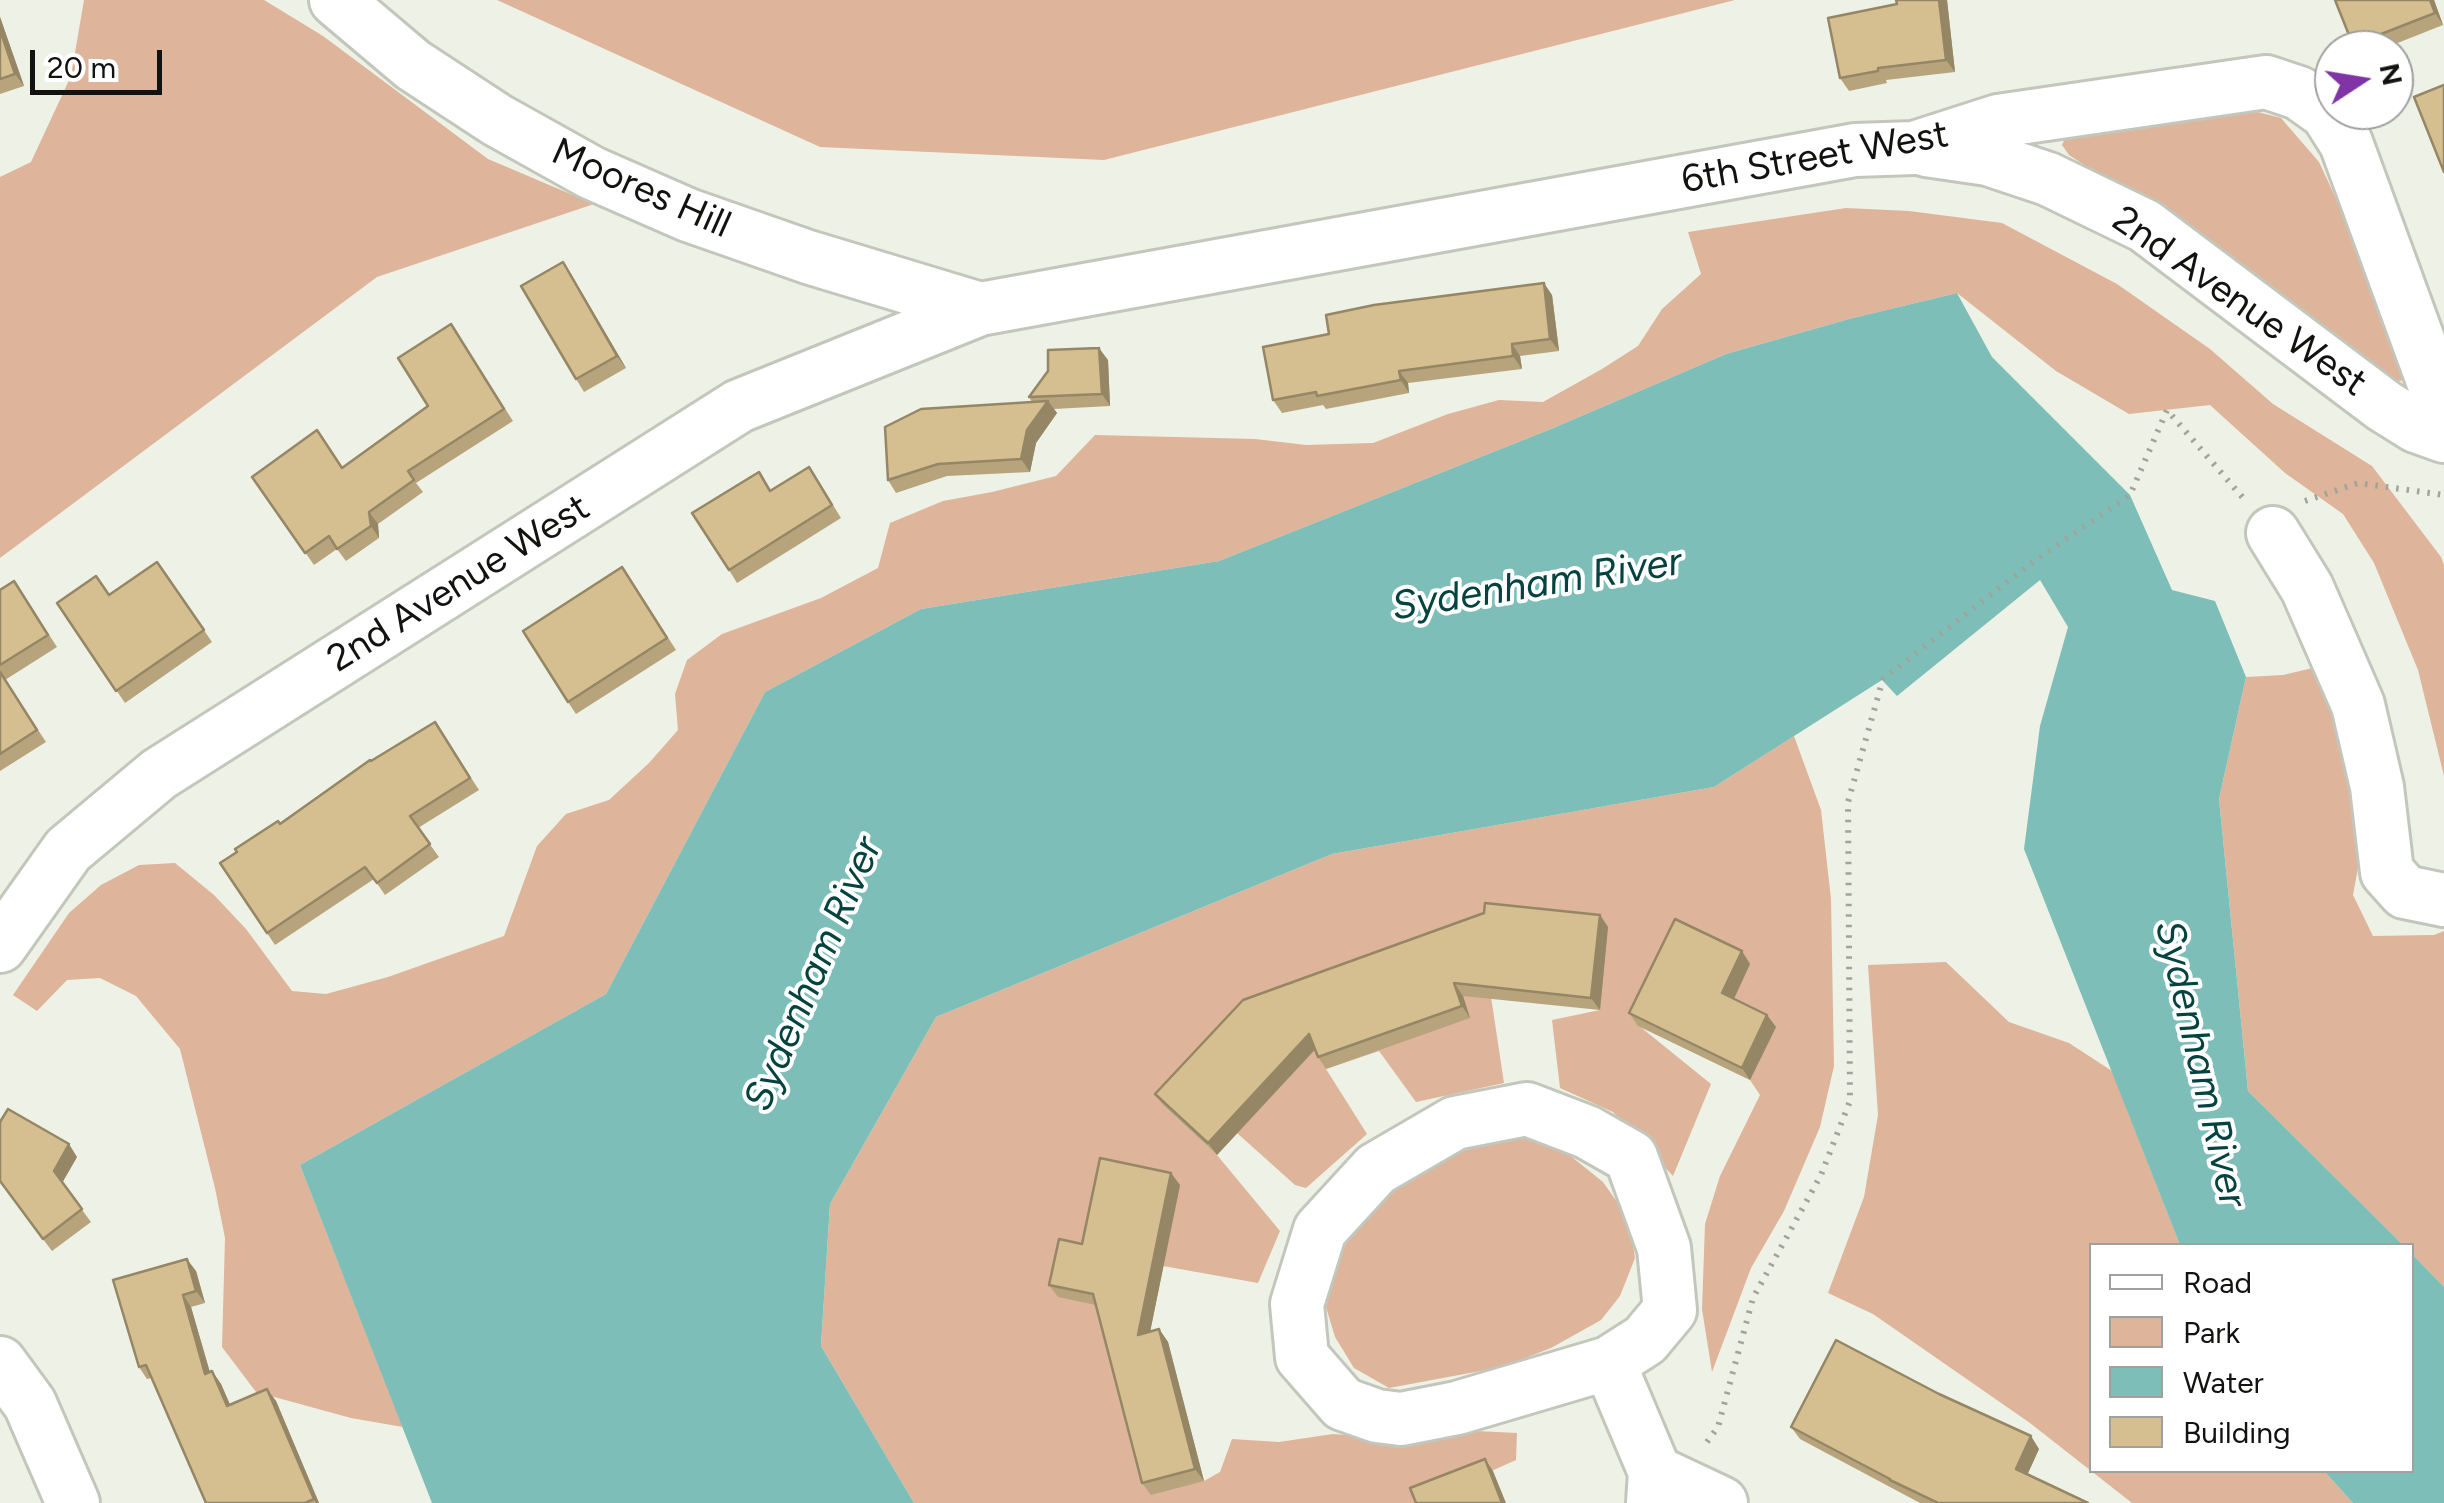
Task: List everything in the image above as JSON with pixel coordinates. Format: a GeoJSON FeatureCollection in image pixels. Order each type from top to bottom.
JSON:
{"type":"FeatureCollection","features":[{"type":"Feature","properties":{"kind":"street","name":"Moores Hill"},"geometry":{"type":"LineString","coordinates":[[336,0],[414,65],[497,120],[592,174],[688,216],[980,309]]}},
{"type":"Feature","properties":{"kind":"street","name":"6th Street West"},"geometry":{"type":"LineString","coordinates":[[980,309],[1855,150],[1914,148],[1998,121],[2266,82],[2299,92],[2327,113],[2346,143],[2444,411]]}},
{"type":"Feature","properties":{"kind":"street","name":"2nd Avenue West"},"geometry":{"type":"LineString","coordinates":[[1914,148],[1988,159],[2048,178],[2145,226],[2384,406],[2416,426],[2444,436]]}},
{"type":"Feature","properties":{"kind":"street","name":"2nd Avenue West"},"geometry":{"type":"LineString","coordinates":[[0,946],[68,850],[159,774],[738,406],[980,309]]}},
{"type":"Feature","properties":{"kind":"street"},"geometry":{"type":"LineString","coordinates":[[2280,517],[2358,705],[2377,787],[2388,872],[2405,892],[2444,900]]}},
{"type":"Feature","properties":{"kind":"street"},"geometry":{"type":"LineString","coordinates":[[1527,1108],[1587,1132],[1631,1157],[1664,1248],[1670,1310],[1644,1340],[1609,1364],[1458,1408],[1401,1419],[1343,1404],[1302,1358],[1298,1304],[1320,1230],[1376,1169],[1454,1123],[1527,1108]]}},
{"type":"Feature","properties":{"kind":"street"},"geometry":{"type":"LineString","coordinates":[[0,1362],[30,1404],[74,1503]]}},
{"type":"Feature","properties":{"kind":"street"},"geometry":{"type":"LineString","coordinates":[[1609,1364],[1654,1488],[1721,1503]]}},
{"type":"Feature","properties":{"kind":"path"},"geometry":{"type":"LineString","coordinates":[[1654,1488],[1699,1452],[1718,1427],[1752,1298],[1821,1175],[1850,1100],[1848,802],[1882,680],[2030,564],[2130,494],[2167,410],[2280,517],[2306,500],[2358,484],[2444,495]]}},
{"type":"Feature","properties":{"kind":"green space"},"geometry":{"type":"Polygon","coordinates":[[[84,0],[264,0],[323,36],[488,159],[594,204],[377,277],[0,558],[0,177],[31,162],[71,76],[84,0]]]}},
{"type":"Feature","properties":{"kind":"green space"},"geometry":{"type":"Polygon","coordinates":[[[497,0],[1735,0],[1104,160],[820,147],[497,0]]]}},
{"type":"Feature","properties":{"kind":"green space"},"geometry":{"type":"Polygon","coordinates":[[[2254,111],[2281,118],[2319,162],[2352,233],[2406,375],[2401,381],[2391,380],[2232,261],[2069,155],[2062,145],[2067,133],[2254,111]]]}},
{"type":"Feature","properties":{"kind":"green space"},"geometry":{"type":"Polygon","coordinates":[[[1846,208],[1909,211],[2002,223],[2117,284],[2210,349],[2273,404],[2372,466],[2444,565],[2444,776],[2418,670],[2374,563],[2343,514],[2285,473],[2210,405],[2129,414],[2056,371],[1957,293],[1726,354],[1551,429],[1219,561],[921,609],[765,692],[606,994],[300,1165],[403,1427],[351,1418],[256,1392],[222,1347],[225,1238],[215,1188],[180,1049],[136,996],[100,978],[67,980],[37,1011],[13,995],[69,913],[101,885],[139,865],[175,863],[214,895],[246,929],[292,991],[326,994],[388,977],[504,936],[537,846],[566,814],[609,800],[678,730],[675,694],[687,660],[722,634],[821,598],[878,568],[890,523],[943,501],[1056,476],[1095,435],[1255,439],[1306,445],[1373,443],[1448,414],[1499,400],[1543,402],[1638,346],[1662,309],[1701,274],[1688,232],[1846,208]]]}},
{"type":"Feature","properties":{"kind":"green space"},"geometry":{"type":"Polygon","coordinates":[[[2321,666],[2354,761],[2360,857],[2353,895],[2373,936],[2434,935],[2444,931],[2444,1287],[2414,1256],[2414,1243],[2401,1243],[2248,1091],[2219,799],[2246,677],[2283,675],[2321,666]]]}},
{"type":"Feature","properties":{"kind":"green space"},"geometry":{"type":"Polygon","coordinates":[[[1794,736],[1821,810],[1831,899],[1834,1066],[1820,1127],[1784,1211],[1751,1268],[1712,1372],[1702,1309],[1705,1224],[1720,1176],[1760,1095],[1750,1080],[1638,1025],[1711,1084],[1673,1176],[1613,1112],[1560,1088],[1552,1020],[1600,1010],[1488,977],[1504,1083],[1416,1102],[1379,1051],[1326,1069],[1367,1134],[1306,1188],[1295,1185],[1237,1133],[1164,1106],[1217,1155],[1280,1231],[1258,1283],[1163,1266],[1101,1306],[1204,1481],[1220,1472],[1232,1439],[1279,1442],[1333,1434],[1422,1441],[1476,1431],[1517,1433],[1516,1460],[1420,1503],[914,1503],[821,1346],[830,1204],[936,1017],[1332,854],[1714,787],[1794,736]]]}},
{"type":"Feature","properties":{"kind":"green space"},"geometry":{"type":"Polygon","coordinates":[[[1946,962],[2009,1022],[2069,1043],[2112,1071],[2179,1243],[2089,1243],[2089,1469],[2030,1423],[1873,1314],[1828,1293],[1864,1197],[1878,1115],[1868,965],[1946,962]]]}},
{"type":"Feature","properties":{"kind":"green space"},"geometry":{"type":"Polygon","coordinates":[[[1530,1130],[1557,1145],[1603,1182],[1629,1219],[1635,1258],[1620,1296],[1601,1320],[1551,1348],[1502,1367],[1389,1388],[1354,1368],[1335,1337],[1326,1307],[1331,1269],[1351,1232],[1410,1175],[1448,1151],[1530,1130]]]}},
{"type":"Feature","properties":{"kind":"green space"},"geometry":{"type":"Polygon","coordinates":[[[2094,1473],[2326,1473],[2353,1503],[2132,1503],[2094,1473]]]}},
{"type":"Feature","properties":{"kind":"water","name":"Sydenham River"},"geometry":{"type":"Polygon","coordinates":[[[1957,293],[1992,357],[2130,495],[2172,590],[2215,601],[2246,677],[2219,799],[2248,1091],[2401,1243],[2179,1243],[2024,849],[2040,726],[2068,627],[2040,580],[1897,696],[1882,680],[1714,787],[1332,854],[936,1017],[830,1204],[821,1346],[914,1503],[432,1503],[300,1165],[606,994],[765,692],[921,609],[1219,561],[1551,429],[1726,354],[1957,293]]]}},
{"type":"Feature","properties":{"kind":"water"},"geometry":{"type":"Polygon","coordinates":[[[2414,1256],[2444,1287],[2444,1503],[2353,1503],[2326,1473],[2414,1473],[2414,1256]]]}},
{"type":"Feature","properties":{"kind":"building"},"geometry":{"type":"Polygon","coordinates":[[[1896,0],[1939,0],[1946,60],[1878,68],[1840,78],[1828,18],[1897,4],[1896,0]]]}},
{"type":"Feature","properties":{"kind":"building"},"geometry":{"type":"Polygon","coordinates":[[[2335,0],[2430,0],[2435,13],[2391,30],[2347,30],[2335,0]]]}},
{"type":"Feature","properties":{"kind":"building"},"geometry":{"type":"Polygon","coordinates":[[[0,30],[15,74],[0,79],[0,30]]]}},
{"type":"Feature","properties":{"kind":"building"},"geometry":{"type":"Polygon","coordinates":[[[2444,85],[2444,172],[2414,97],[2444,85]]]}},
{"type":"Feature","properties":{"kind":"building"},"geometry":{"type":"Polygon","coordinates":[[[563,262],[617,356],[576,379],[521,286],[563,262]]]}},
{"type":"Feature","properties":{"kind":"building"},"geometry":{"type":"Polygon","coordinates":[[[1544,283],[1550,339],[1512,344],[1513,356],[1399,371],[1401,380],[1273,400],[1263,347],[1329,334],[1326,315],[1544,283]]]}},
{"type":"Feature","properties":{"kind":"building"},"geometry":{"type":"Polygon","coordinates":[[[451,324],[504,409],[408,471],[414,480],[369,512],[371,526],[337,549],[329,536],[305,553],[252,477],[317,430],[342,468],[428,406],[398,358],[451,324]]]}},
{"type":"Feature","properties":{"kind":"building"},"geometry":{"type":"Polygon","coordinates":[[[1099,348],[1102,394],[1029,397],[1048,371],[1048,350],[1099,348]]]}},
{"type":"Feature","properties":{"kind":"building"},"geometry":{"type":"Polygon","coordinates":[[[1048,401],[1027,430],[1021,459],[938,464],[888,480],[885,427],[921,409],[1048,401]]]}},
{"type":"Feature","properties":{"kind":"building"},"geometry":{"type":"Polygon","coordinates":[[[809,467],[832,505],[729,570],[692,513],[759,472],[770,491],[809,467]]]}},
{"type":"Feature","properties":{"kind":"building"},"geometry":{"type":"Polygon","coordinates":[[[157,562],[204,630],[116,691],[57,603],[96,576],[109,595],[157,562]]]}},
{"type":"Feature","properties":{"kind":"building"},"geometry":{"type":"Polygon","coordinates":[[[622,567],[667,638],[568,702],[523,631],[622,567]]]}},
{"type":"Feature","properties":{"kind":"building"},"geometry":{"type":"Polygon","coordinates":[[[14,581],[48,635],[0,665],[0,590],[14,581]]]}},
{"type":"Feature","properties":{"kind":"building"},"geometry":{"type":"Polygon","coordinates":[[[0,672],[37,730],[0,754],[0,672]]]}},
{"type":"Feature","properties":{"kind":"building"},"geometry":{"type":"Polygon","coordinates":[[[435,722],[470,778],[410,816],[430,844],[377,883],[365,867],[267,933],[220,863],[237,852],[235,849],[278,821],[280,824],[370,760],[435,722]]]}},
{"type":"Feature","properties":{"kind":"building"},"geometry":{"type":"Polygon","coordinates":[[[1485,903],[1600,915],[1591,998],[1454,983],[1462,1006],[1318,1057],[1309,1034],[1208,1143],[1155,1094],[1243,1000],[1484,913],[1485,903]]]}},
{"type":"Feature","properties":{"kind":"building"},"geometry":{"type":"Polygon","coordinates":[[[1675,919],[1742,951],[1722,993],[1767,1015],[1742,1068],[1629,1013],[1675,919]]]}},
{"type":"Feature","properties":{"kind":"building"},"geometry":{"type":"Polygon","coordinates":[[[8,1109],[69,1144],[54,1171],[82,1209],[43,1239],[0,1181],[0,1122],[8,1109]]]}},
{"type":"Feature","properties":{"kind":"building"},"geometry":{"type":"Polygon","coordinates":[[[1100,1158],[1171,1173],[1138,1335],[1159,1329],[1195,1469],[1142,1483],[1093,1294],[1049,1285],[1059,1239],[1082,1244],[1100,1158]]]}},
{"type":"Feature","properties":{"kind":"building"},"geometry":{"type":"Polygon","coordinates":[[[187,1259],[196,1291],[183,1295],[205,1374],[212,1371],[227,1406],[267,1389],[314,1499],[305,1503],[206,1503],[146,1365],[139,1367],[113,1280],[187,1259]]]}},
{"type":"Feature","properties":{"kind":"building"},"geometry":{"type":"Polygon","coordinates":[[[1836,1340],[2031,1436],[2016,1469],[2088,1503],[1938,1503],[1791,1427],[1836,1340]]]}},
{"type":"Feature","properties":{"kind":"building"},"geometry":{"type":"Polygon","coordinates":[[[1485,1459],[1502,1503],[1416,1503],[1410,1488],[1485,1459]]]}}]}
